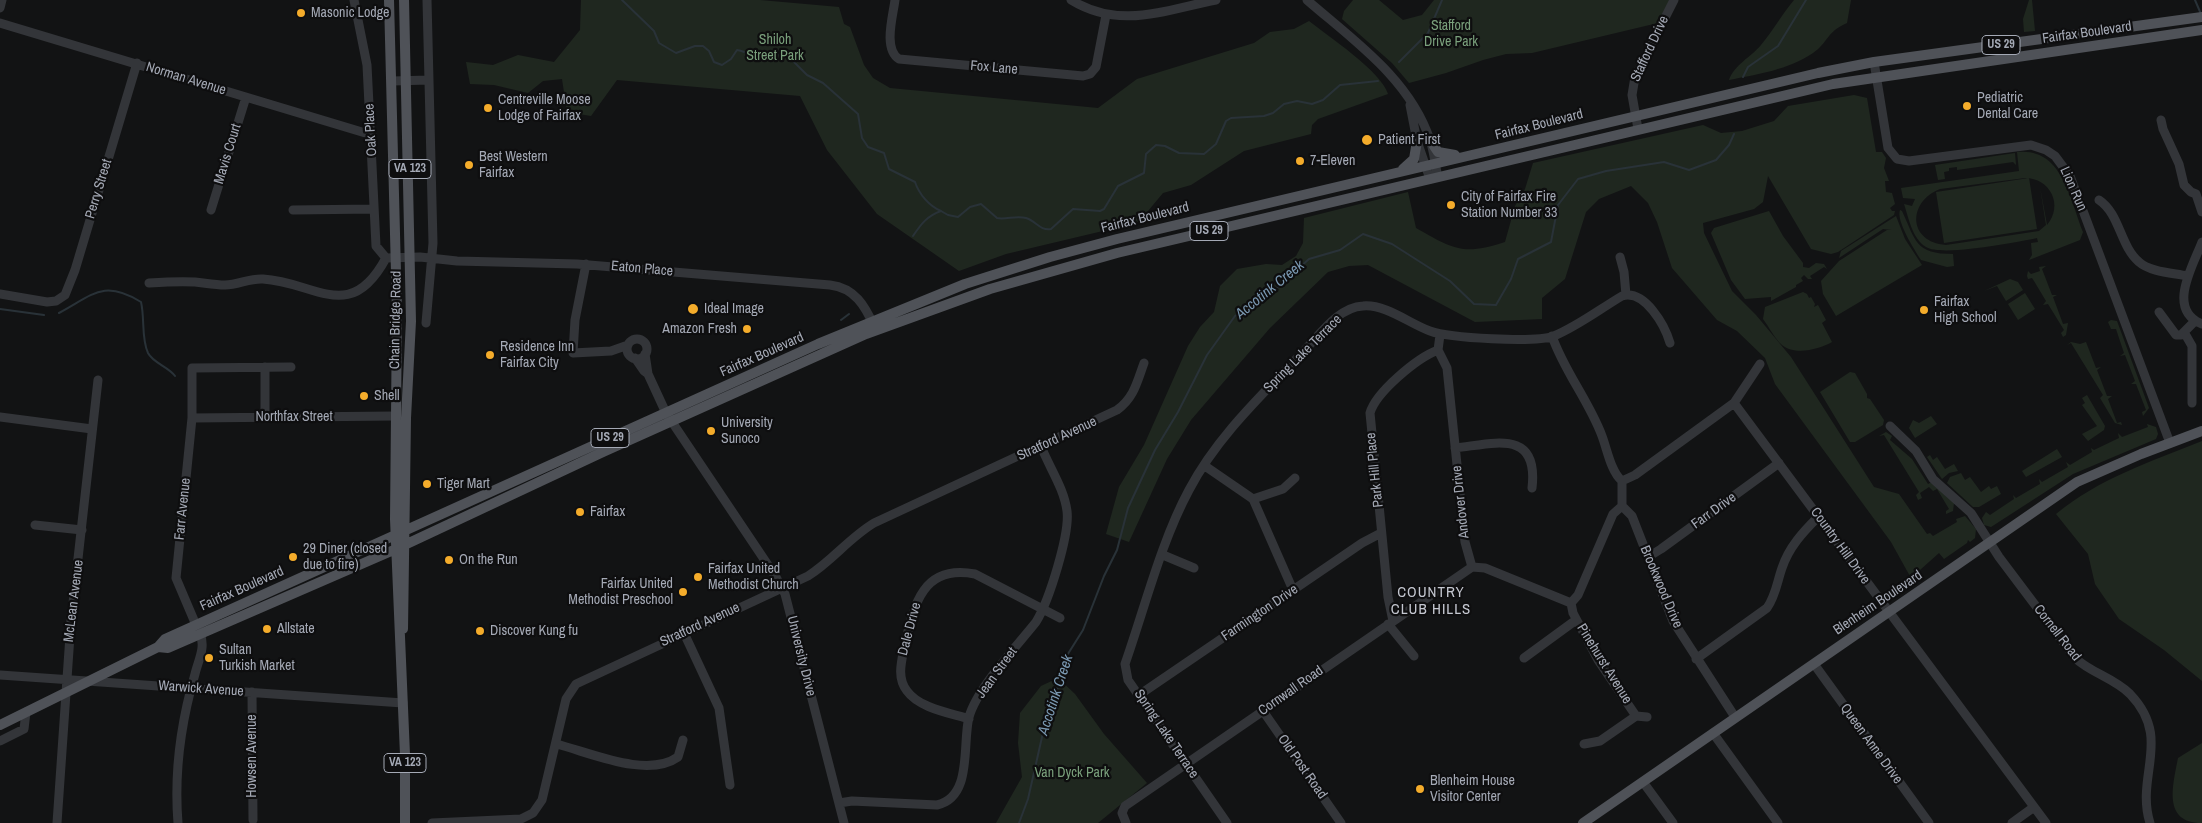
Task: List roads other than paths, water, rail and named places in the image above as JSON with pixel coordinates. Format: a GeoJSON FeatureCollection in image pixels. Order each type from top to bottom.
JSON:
{"type":"FeatureCollection","features":[{"type":"Feature","properties":{"kind":"main road","name":"Chain Bridge Road"},"geometry":{"type":"LineString","coordinates":[[389,0],[392,81],[391,259],[400,532],[398,612],[402,640],[405,823]]}},
{"type":"Feature","properties":{"kind":"main road","name":"Chain Bridge Road"},"geometry":{"type":"LineString","coordinates":[[400,532],[411,324],[404,0]]}},
{"type":"Feature","properties":{"kind":"main road","name":"Fairfax Boulevard"},"geometry":{"type":"LineString","coordinates":[[198,629],[400,532],[668,417],[965,284],[1069,251],[1634,115],[1874,62],[2128,27],[2191,26],[2202,17]]}},
{"type":"Feature","properties":{"kind":"main road"},"geometry":{"type":"LineString","coordinates":[[2191,26],[2202,21]]}},
{"type":"Feature","properties":{"kind":"main road","name":"Fairfax Boulevard"},"geometry":{"type":"LineString","coordinates":[[874,325],[1058,268],[1826,85],[1876,76],[2177,34],[2183,26],[2191,26]]}},
{"type":"Feature","properties":{"kind":"main road"},"geometry":{"type":"LineString","coordinates":[[2128,27],[2131,40]]}},
{"type":"Feature","properties":{"kind":"main road"},"geometry":{"type":"LineString","coordinates":[[1430,140],[1436,150],[1444,154],[1476,154]]}},
{"type":"Feature","properties":{"kind":"main road"},"geometry":{"type":"LineString","coordinates":[[1398,173],[1410,166],[1414,159],[1416,141]]}},
{"type":"Feature","properties":{"kind":"main road"},"geometry":{"type":"LineString","coordinates":[[396,416],[402,405],[405,340],[411,324]]}},
{"type":"Feature","properties":{"kind":"main road","name":"Fairfax Boulevard"},"geometry":{"type":"LineString","coordinates":[[0,725],[158,647],[165,640],[198,629],[400,547],[668,417]]}},
{"type":"Feature","properties":{"kind":"main road","name":"Blenheim Boulevard"},"geometry":{"type":"LineString","coordinates":[[1583,823],[2077,482],[2202,431]]}},
{"type":"Feature","properties":{"kind":"street"},"geometry":{"type":"LineString","coordinates":[[0,8],[2,0]]}},
{"type":"Feature","properties":{"kind":"street","name":"Oak Place"},"geometry":{"type":"LineString","coordinates":[[354,0],[365,56],[372,135],[376,246],[391,259]]}},
{"type":"Feature","properties":{"kind":"street"},"geometry":{"type":"LineString","coordinates":[[426,323],[431,258],[427,0]]}},
{"type":"Feature","properties":{"kind":"street","name":"Fox Lane"},"geometry":{"type":"LineString","coordinates":[[895,0],[891,48],[894,55],[899,59],[1083,76],[1090,74],[1096,67],[1106,16]]}},
{"type":"Feature","properties":{"kind":"street"},"geometry":{"type":"LineString","coordinates":[[1071,0],[1106,16],[1133,16],[1181,3],[1216,0]]}},
{"type":"Feature","properties":{"kind":"street","name":"Stafford Drive"},"geometry":{"type":"LineString","coordinates":[[1638,129],[1634,115],[1632,95],[1635,77],[1674,0]]}},
{"type":"Feature","properties":{"kind":"street"},"geometry":{"type":"LineString","coordinates":[[1310,1],[1383,66],[1409,99],[1430,140],[1435,164],[1434,178]]}},
{"type":"Feature","properties":{"kind":"street","name":"Norman Avenue"},"geometry":{"type":"LineString","coordinates":[[0,23],[372,135]]}},
{"type":"Feature","properties":{"kind":"street","name":"Lion Run"},"geometry":{"type":"LineString","coordinates":[[1874,62],[1888,148],[1893,156],[1901,160],[1910,161],[2026,145],[2046,150],[2062,163],[2070,176],[2170,443]]}},
{"type":"Feature","properties":{"kind":"street","name":"Perry Street"},"geometry":{"type":"LineString","coordinates":[[0,294],[47,302],[61,298],[70,283],[137,63]]}},
{"type":"Feature","properties":{"kind":"street"},"geometry":{"type":"LineString","coordinates":[[392,81],[429,80]]}},
{"type":"Feature","properties":{"kind":"street","name":"Mavis Court"},"geometry":{"type":"LineString","coordinates":[[211,210],[246,97]]}},
{"type":"Feature","properties":{"kind":"street"},"geometry":{"type":"LineString","coordinates":[[1409,99],[1416,141],[1424,166],[1434,178]]}},
{"type":"Feature","properties":{"kind":"street"},"geometry":{"type":"LineString","coordinates":[[2161,120],[2162,130],[2179,164],[2184,185],[2191,192],[2199,193],[2202,212]]}},
{"type":"Feature","properties":{"kind":"street"},"geometry":{"type":"LineString","coordinates":[[2099,200],[2108,208],[2138,262],[2152,268],[2187,276]]}},
{"type":"Feature","properties":{"kind":"street"},"geometry":{"type":"LineString","coordinates":[[293,210],[374,209]]}},
{"type":"Feature","properties":{"kind":"street"},"geometry":{"type":"LineString","coordinates":[[2159,312],[2173,333],[2181,335],[2198,323],[2184,300],[2187,276],[2202,242]]}},
{"type":"Feature","properties":{"kind":"street","name":"Eaton Place"},"geometry":{"type":"LineString","coordinates":[[391,259],[411,257],[457,261],[586,264],[838,286],[859,299],[874,325]]}},
{"type":"Feature","properties":{"kind":"street"},"geometry":{"type":"LineString","coordinates":[[1620,258],[1624,272],[1626,295],[1638,297],[1643,301],[1666,330],[1670,343]]}},
{"type":"Feature","properties":{"kind":"street"},"geometry":{"type":"LineString","coordinates":[[149,283],[189,282],[226,285],[263,279],[321,294],[346,294],[359,291],[368,285],[391,259]]}},
{"type":"Feature","properties":{"kind":"street"},"geometry":{"type":"LineString","coordinates":[[586,264],[570,353],[611,351],[628,345],[632,340],[641,340],[646,345],[645,354],[641,358],[611,351]]}},
{"type":"Feature","properties":{"kind":"street","name":"Spring Lake Terrace"},"geometry":{"type":"LineString","coordinates":[[1227,823],[1128,680],[1125,664],[1181,506],[1205,466],[1235,423],[1343,312],[1356,307],[1375,307],[1440,335],[1466,338],[1529,338],[1552,336],[1626,295]]}},
{"type":"Feature","properties":{"kind":"street"},"geometry":{"type":"LineString","coordinates":[[2184,332],[2192,346],[2192,403]]}},
{"type":"Feature","properties":{"kind":"street"},"geometry":{"type":"LineString","coordinates":[[1438,350],[1440,335]]}},
{"type":"Feature","properties":{"kind":"street"},"geometry":{"type":"LineString","coordinates":[[1472,567],[1485,568],[1571,603],[1578,595],[1614,514],[1622,506],[1622,481],[1615,471],[1591,409],[1556,348],[1552,336]]}},
{"type":"Feature","properties":{"kind":"street","name":"University Drive"},"geometry":{"type":"LineString","coordinates":[[628,345],[627,351],[648,374]]}},
{"type":"Feature","properties":{"kind":"street","name":"Andover Drive"},"geometry":{"type":"LineString","coordinates":[[1438,350],[1447,368],[1465,542],[1472,567]]}},
{"type":"Feature","properties":{"kind":"street","name":"Park Hill Place"},"geometry":{"type":"LineString","coordinates":[[1414,656],[1403,645],[1390,623],[1370,429],[1372,407],[1379,396],[1425,355],[1438,350]]}},
{"type":"Feature","properties":{"kind":"street","name":"University Drive"},"geometry":{"type":"LineString","coordinates":[[645,354],[648,374],[668,417],[782,587],[844,823]]}},
{"type":"Feature","properties":{"kind":"street","name":"Stratford Avenue"},"geometry":{"type":"LineString","coordinates":[[432,823],[514,820],[533,813],[542,800],[566,699],[576,684],[820,569],[857,535],[874,523],[1041,446],[1122,406],[1134,392],[1144,363]]}},
{"type":"Feature","properties":{"kind":"street"},"geometry":{"type":"LineString","coordinates":[[1622,481],[1635,475],[1734,403],[1760,364]]}},
{"type":"Feature","properties":{"kind":"street"},"geometry":{"type":"LineString","coordinates":[[265,417],[264,367],[291,367]]}},
{"type":"Feature","properties":{"kind":"street","name":"Farr Avenue"},"geometry":{"type":"LineString","coordinates":[[178,823],[179,750],[190,688],[202,647],[198,629],[176,578],[192,418],[192,368],[264,367]]}},
{"type":"Feature","properties":{"kind":"street","name":"McLean Avenue"},"geometry":{"type":"LineString","coordinates":[[57,823],[66,680],[98,380]]}},
{"type":"Feature","properties":{"kind":"street","name":"Country Hill Drive"},"geometry":{"type":"LineString","coordinates":[[1734,403],[2046,823]]}},
{"type":"Feature","properties":{"kind":"street","name":"Northfax Street"},"geometry":{"type":"LineString","coordinates":[[192,418],[396,416]]}},
{"type":"Feature","properties":{"kind":"street"},"geometry":{"type":"LineString","coordinates":[[0,417],[92,429]]}},
{"type":"Feature","properties":{"kind":"street","name":"Cornell Road"},"geometry":{"type":"LineString","coordinates":[[1890,426],[1916,451],[1933,479],[1971,513],[2074,658],[2086,667],[2124,688],[2141,708],[2148,724],[2152,743],[2146,800],[2150,823]]}},
{"type":"Feature","properties":{"kind":"street"},"geometry":{"type":"LineString","coordinates":[[1455,448],[1506,442],[1517,444],[1524,450],[1532,469],[1532,488]]}},
{"type":"Feature","properties":{"kind":"street","name":"Jean Street"},"geometry":{"type":"LineString","coordinates":[[839,803],[852,801],[937,805],[948,801],[956,793],[961,781],[969,719],[981,693],[1043,610],[1053,582],[1068,518],[1066,503],[1041,446]]}},
{"type":"Feature","properties":{"kind":"street","name":"Farr Drive"},"geometry":{"type":"LineString","coordinates":[[1648,556],[1661,550],[1779,463]]}},
{"type":"Feature","properties":{"kind":"street"},"geometry":{"type":"LineString","coordinates":[[1205,466],[1254,500],[1293,590]]}},
{"type":"Feature","properties":{"kind":"street"},"geometry":{"type":"LineString","coordinates":[[1254,500],[1283,489],[1295,478]]}},
{"type":"Feature","properties":{"kind":"street","name":"Brookwood Drive"},"geometry":{"type":"LineString","coordinates":[[1622,506],[1632,516],[1673,621],[1735,717]]}},
{"type":"Feature","properties":{"kind":"street"},"geometry":{"type":"LineString","coordinates":[[1696,659],[1768,608],[1775,596],[1781,570],[1790,550],[1802,533],[1818,517]]}},
{"type":"Feature","properties":{"kind":"street"},"geometry":{"type":"LineString","coordinates":[[35,525],[82,530]]}},
{"type":"Feature","properties":{"kind":"street","name":"Farmington Drive"},"geometry":{"type":"LineString","coordinates":[[1139,696],[1362,542],[1381,533]]}},
{"type":"Feature","properties":{"kind":"street"},"geometry":{"type":"LineString","coordinates":[[1163,555],[1194,568]]}},
{"type":"Feature","properties":{"kind":"street","name":"Cornwall Road"},"geometry":{"type":"LineString","coordinates":[[1126,823],[1122,813],[1125,806],[1472,567]]}},
{"type":"Feature","properties":{"kind":"street","name":"Dale Drive"},"geometry":{"type":"LineString","coordinates":[[969,719],[920,702],[909,694],[902,684],[900,673],[914,608],[920,595],[928,585],[940,577],[953,573],[966,572],[982,576],[1060,618]]}},
{"type":"Feature","properties":{"kind":"street","name":"Pinehurst Avenue"},"geometry":{"type":"LineString","coordinates":[[1571,603],[1576,620],[1598,660],[1636,716]]}},
{"type":"Feature","properties":{"kind":"street"},"geometry":{"type":"LineString","coordinates":[[1524,658],[1576,620]]}},
{"type":"Feature","properties":{"kind":"street"},"geometry":{"type":"LineString","coordinates":[[684,633],[719,708],[730,785]]}},
{"type":"Feature","properties":{"kind":"street","name":"Queen Anne Drive"},"geometry":{"type":"LineString","coordinates":[[1814,664],[1929,823]]}},
{"type":"Feature","properties":{"kind":"street","name":"Warwick Avenue"},"geometry":{"type":"LineString","coordinates":[[0,675],[403,703]]}},
{"type":"Feature","properties":{"kind":"street","name":"Howsen Avenue"},"geometry":{"type":"LineString","coordinates":[[252,692],[252,820]]}},
{"type":"Feature","properties":{"kind":"street","name":"Old Post Road"},"geometry":{"type":"LineString","coordinates":[[1263,711],[1340,823]]}},
{"type":"Feature","properties":{"kind":"street"},"geometry":{"type":"LineString","coordinates":[[0,741],[24,729],[26,712]]}},
{"type":"Feature","properties":{"kind":"street"},"geometry":{"type":"LineString","coordinates":[[1584,744],[1600,741],[1636,716],[1647,717]]}},
{"type":"Feature","properties":{"kind":"street"},"geometry":{"type":"LineString","coordinates":[[1713,733],[1778,823]]}},
{"type":"Feature","properties":{"kind":"street"},"geometry":{"type":"LineString","coordinates":[[556,744],[634,766],[663,765],[678,757],[683,740]]}},
{"type":"Feature","properties":{"kind":"street"},"geometry":{"type":"LineString","coordinates":[[1643,782],[1672,823]]}},
{"type":"Feature","properties":{"kind":"street"},"geometry":{"type":"LineString","coordinates":[[2012,823],[2034,807]]}},
{"type":"Feature","properties":{"kind":"waterway"},"geometry":{"type":"LineString","coordinates":[[622,0],[654,31],[659,43],[676,53],[695,46],[703,46],[709,51],[714,62],[722,65],[731,59],[737,50],[761,59],[770,58],[777,54],[788,56],[807,75],[823,83],[858,114],[862,138],[868,147],[884,153],[889,169],[915,182],[925,199],[941,211]]}},
{"type":"Feature","properties":{"kind":"waterway"},"geometry":{"type":"LineString","coordinates":[[1399,62],[1428,33],[1442,0]]}},
{"type":"Feature","properties":{"kind":"waterway","name":"Accotink Creek"},"geometry":{"type":"LineString","coordinates":[[1743,77],[1748,67],[1778,46],[1806,0]]}},
{"type":"Feature","properties":{"kind":"waterway","name":"Accotink Creek"},"geometry":{"type":"LineString","coordinates":[[2195,0],[2201,14]]}},
{"type":"Feature","properties":{"kind":"waterway"},"geometry":{"type":"LineString","coordinates":[[913,236],[925,221],[936,213],[941,211],[958,217],[970,207],[981,204],[997,218],[1022,217],[1029,219],[1044,229],[1051,229],[1073,209],[1100,211],[1104,209],[1118,186],[1144,173],[1146,154],[1156,145],[1165,146],[1179,153],[1204,154],[1216,144],[1226,121],[1231,118],[1264,116],[1273,113],[1284,104],[1297,101],[1312,104],[1323,100],[1340,85],[1378,81]]}},
{"type":"Feature","properties":{"kind":"waterway","name":"Accotink Creek"},"geometry":{"type":"LineString","coordinates":[[1019,823],[1028,799],[1047,715],[1055,697],[1066,657],[1083,630],[1104,576],[1117,550],[1128,508],[1155,450],[1178,412],[1207,355],[1235,316],[1277,288],[1309,259],[1340,250],[1363,234],[1392,244],[1450,281],[1474,304],[1496,305],[1511,279],[1518,259],[1551,242],[1558,205],[1578,179],[1606,171],[1664,162],[1689,170],[1716,160],[1729,145],[1734,134]]}},
{"type":"Feature","properties":{"kind":"waterway"},"geometry":{"type":"LineString","coordinates":[[59,313],[98,292],[117,291],[141,302],[148,353],[153,360],[175,376]]}},
{"type":"Feature","properties":{"kind":"waterway"},"geometry":{"type":"LineString","coordinates":[[0,309],[44,315]]}},
{"type":"Feature","properties":{"kind":"waterway"},"geometry":{"type":"LineString","coordinates":[[841,320],[849,314]]}},
{"type":"Feature","properties":{"kind":"place","name":"Masonic Lodge"},"geometry":{"type":"Point","coordinates":[301,13]}},
{"type":"Feature","properties":{"kind":"place","name":"Pediatric Dental Care"},"geometry":{"type":"Point","coordinates":[1967,106]}},
{"type":"Feature","properties":{"kind":"place","name":"Centreville Moose Lodge of Fairfax"},"geometry":{"type":"Point","coordinates":[488,108]}},
{"type":"Feature","properties":{"kind":"place","name":"Patient First"},"geometry":{"type":"Point","coordinates":[1367,140]}},
{"type":"Feature","properties":{"kind":"place","name":"7-Eleven"},"geometry":{"type":"Point","coordinates":[1300,161]}},
{"type":"Feature","properties":{"kind":"place","name":"Best Western Fairfax"},"geometry":{"type":"Point","coordinates":[469,165]}},
{"type":"Feature","properties":{"kind":"place","name":"City of Fairfax Fire Station Number 33"},"geometry":{"type":"Point","coordinates":[1451,205]}},
{"type":"Feature","properties":{"kind":"place","name":"Ideal Image"},"geometry":{"type":"Point","coordinates":[693,309]}},
{"type":"Feature","properties":{"kind":"place","name":"Fairfax High School"},"geometry":{"type":"Point","coordinates":[1924,310]}},
{"type":"Feature","properties":{"kind":"place","name":"Amazon Fresh"},"geometry":{"type":"Point","coordinates":[747,329]}},
{"type":"Feature","properties":{"kind":"place","name":"Residence Inn Fairfax City"},"geometry":{"type":"Point","coordinates":[490,355]}},
{"type":"Feature","properties":{"kind":"place","name":"Shell"},"geometry":{"type":"Point","coordinates":[364,396]}},
{"type":"Feature","properties":{"kind":"place","name":"University Sunoco"},"geometry":{"type":"Point","coordinates":[711,431]}},
{"type":"Feature","properties":{"kind":"place","name":"Tiger Mart"},"geometry":{"type":"Point","coordinates":[427,484]}},
{"type":"Feature","properties":{"kind":"place","name":"Fairfax"},"geometry":{"type":"Point","coordinates":[580,512]}},
{"type":"Feature","properties":{"kind":"place","name":"29 Diner (closed due to fire)"},"geometry":{"type":"Point","coordinates":[293,557]}},
{"type":"Feature","properties":{"kind":"place","name":"On the Run"},"geometry":{"type":"Point","coordinates":[449,560]}},
{"type":"Feature","properties":{"kind":"place","name":"Fairfax United Methodist Church"},"geometry":{"type":"Point","coordinates":[698,577]}},
{"type":"Feature","properties":{"kind":"place","name":"Fairfax United Methodist Preschool"},"geometry":{"type":"Point","coordinates":[683,592]}},
{"type":"Feature","properties":{"kind":"place","name":"Allstate"},"geometry":{"type":"Point","coordinates":[267,629]}},
{"type":"Feature","properties":{"kind":"place","name":"Discover Kung fu"},"geometry":{"type":"Point","coordinates":[480,631]}},
{"type":"Feature","properties":{"kind":"place","name":"Sultan Turkish Market"},"geometry":{"type":"Point","coordinates":[209,658]}},
{"type":"Feature","properties":{"kind":"place","name":"Blenheim House Visitor Center"},"geometry":{"type":"Point","coordinates":[1420,789]}},
{"type":"Feature","properties":{"kind":"district","name":"COUNTRY CLUB HILLS"},"geometry":{"type":"Point","coordinates":[1431,602]}},
{"type":"Feature","properties":{"kind":"park label","name":"Stafford Drive Park"},"geometry":{"type":"Point","coordinates":[1451,34]}},
{"type":"Feature","properties":{"kind":"park label","name":"Shiloh Street Park"},"geometry":{"type":"Point","coordinates":[775,48]}},
{"type":"Feature","properties":{"kind":"park label","name":"Van Dyck Park"},"geometry":{"type":"Point","coordinates":[1072,773]}}]}
